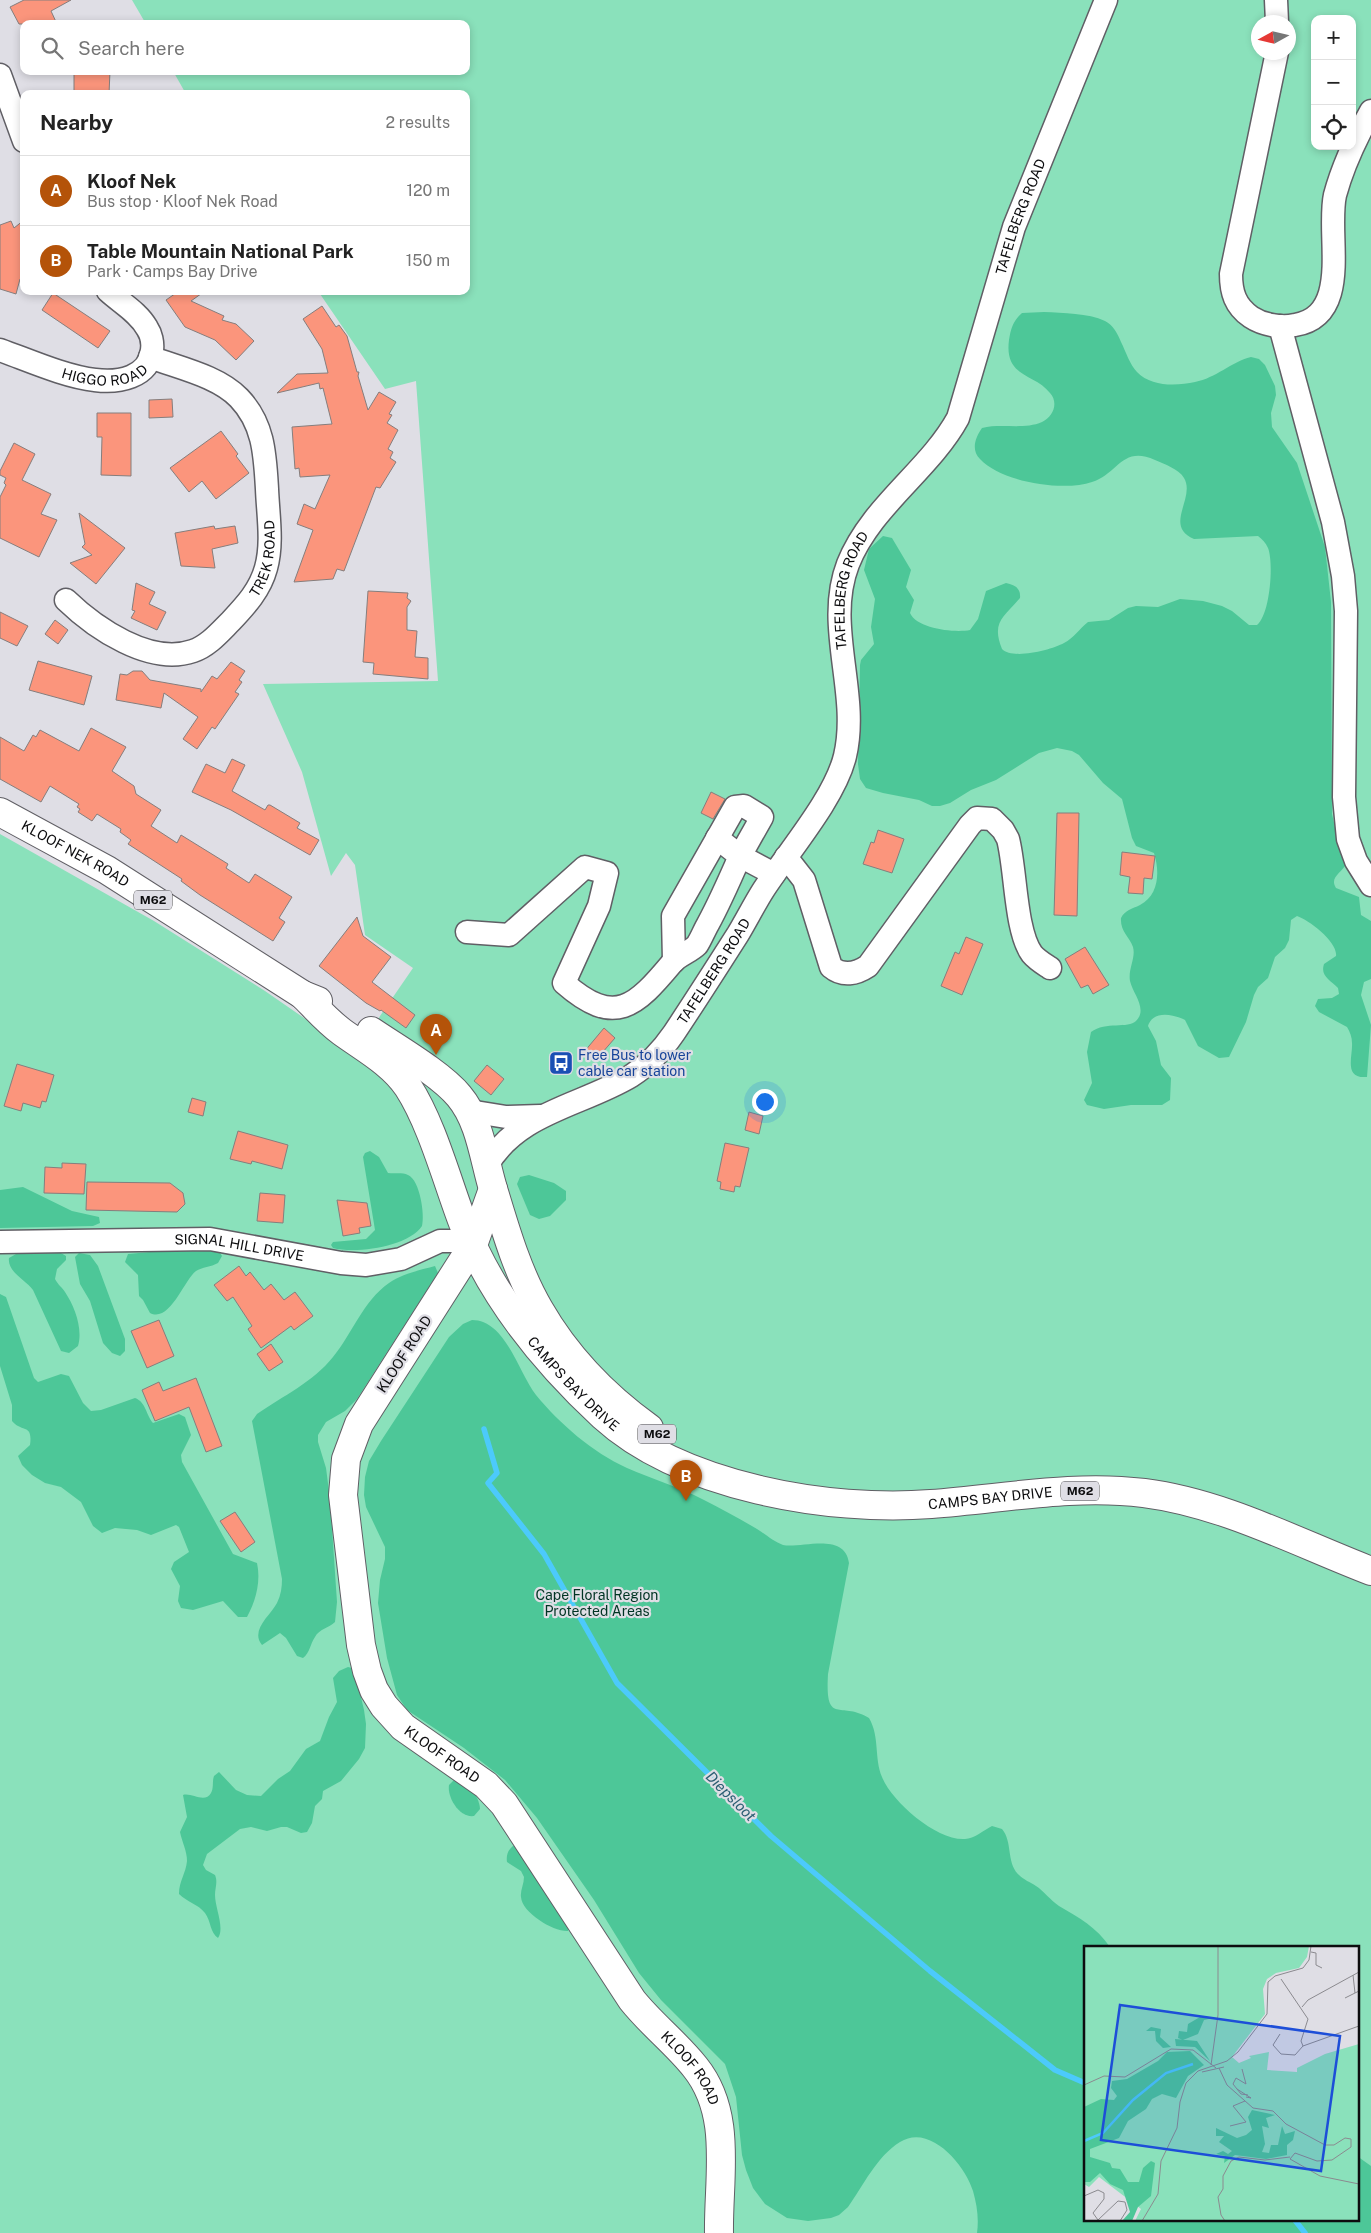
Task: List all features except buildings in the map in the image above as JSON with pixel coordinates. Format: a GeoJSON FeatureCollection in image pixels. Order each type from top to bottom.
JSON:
{"type":"FeatureCollection","features":[{"type":"Feature","properties":{"kind":"main road","name":"KLOOF NEK ROAD"},"geometry":{"type":"LineString","coordinates":[[0,812],[107,870],[303,995],[346,1014],[439,1078],[460,1097],[469,1111]]}},
{"type":"Feature","properties":{"kind":"main road","name":"KLOOF NEK ROAD"},"geometry":{"type":"LineString","coordinates":[[303,995],[338,1029],[396,1073],[408,1088],[434,1146]]}},
{"type":"Feature","properties":{"kind":"main road"},"geometry":{"type":"LineString","coordinates":[[434,1146],[438,1131],[444,1120],[453,1115],[469,1111]]}},
{"type":"Feature","properties":{"kind":"main road","name":"M62"},"geometry":{"type":"LineString","coordinates":[[469,1111],[475,1125],[490,1178]]}},
{"type":"Feature","properties":{"kind":"main road","name":"M62"},"geometry":{"type":"LineString","coordinates":[[434,1146],[449,1185]]}},
{"type":"Feature","properties":{"kind":"main road"},"geometry":{"type":"LineString","coordinates":[[449,1185],[463,1191],[474,1189],[482,1181],[490,1178]]}},
{"type":"Feature","properties":{"kind":"main road","name":"KLOOF ROAD"},"geometry":{"type":"LineString","coordinates":[[490,1178],[473,1246],[366,1410],[348,1451],[344,1495],[364,1661],[374,1690],[395,1719],[423,1743],[486,1785],[500,1798],[632,2000],[695,2067],[709,2087],[716,2106],[720,2128],[719,2233]]}},
{"type":"Feature","properties":{"kind":"main road","name":"CAMPS BAY DRIVE"},"geometry":{"type":"LineString","coordinates":[[490,1178],[512,1249],[538,1308],[560,1341],[595,1382],[634,1417],[662,1438],[778,1493]]}},
{"type":"Feature","properties":{"kind":"main road","name":"CAMPS BAY DRIVE"},"geometry":{"type":"LineString","coordinates":[[449,1185],[473,1246],[498,1294],[554,1368],[606,1418],[648,1448],[684,1467],[726,1481],[778,1493],[828,1503],[880,1507],[932,1504],[1030,1493],[1082,1491],[1143,1493],[1176,1499],[1237,1518],[1371,1571]]}},
{"type":"Feature","properties":{"kind":"street","name":"TAFELBERG ROAD"},"geometry":{"type":"LineString","coordinates":[[490,1178],[494,1153],[505,1141],[541,1116],[621,1081],[650,1060],[672,1036],[834,784],[845,756],[848,731],[840,604],[847,567],[864,533],[948,437],[958,418],[1014,227],[1106,0]]}},
{"type":"Feature","properties":{"kind":"street"},"geometry":{"type":"LineString","coordinates":[[1276,0],[1277,15]]}},
{"type":"Feature","properties":{"kind":"street"},"geometry":{"type":"LineString","coordinates":[[1274,60],[1231,274],[1233,295],[1245,313],[1254,319],[1289,327],[1308,321],[1316,316],[1330,295],[1334,273],[1333,219],[1335,197],[1352,148],[1371,111]]}},
{"type":"Feature","properties":{"kind":"street"},"geometry":{"type":"LineString","coordinates":[[0,74],[20,131]]}},
{"type":"Feature","properties":{"kind":"street","name":"HIGGO ROAD"},"geometry":{"type":"LineString","coordinates":[[0,350],[76,376],[102,381],[114,381],[135,375],[144,368],[150,358],[152,347],[148,329],[131,310],[113,295]]}},
{"type":"Feature","properties":{"kind":"street"},"geometry":{"type":"LineString","coordinates":[[1280,326],[1333,522],[1344,576],[1346,611],[1344,797],[1348,839],[1356,861],[1371,885]]}},
{"type":"Feature","properties":{"kind":"street","name":"TREK ROAD"},"geometry":{"type":"LineString","coordinates":[[66,600],[92,623],[142,649],[168,656],[200,648],[216,636],[253,596],[264,576],[269,554],[270,538],[265,453],[256,422],[238,396],[225,387],[150,358]]}},
{"type":"Feature","properties":{"kind":"street"},"geometry":{"type":"LineString","coordinates":[[467,932],[509,935],[586,867],[607,873],[599,906],[564,983],[592,1003],[613,1008],[633,1003],[647,992],[674,961],[697,944],[736,864],[762,817],[744,806],[735,807],[672,916],[674,961]]}},
{"type":"Feature","properties":{"kind":"street"},"geometry":{"type":"LineString","coordinates":[[717,838],[736,864],[804,880],[831,967],[836,971],[853,973],[868,966],[970,825],[977,818],[992,819],[1003,830],[1008,839],[1021,918],[1028,947],[1033,955],[1050,968]]}},
{"type":"Feature","properties":{"kind":"street"},"geometry":{"type":"LineString","coordinates":[[676,909],[680,914],[694,921],[709,922]]}},
{"type":"Feature","properties":{"kind":"street","name":"TAFELBERG ROAD"},"geometry":{"type":"LineString","coordinates":[[469,1111],[512,1118],[541,1116]]}},
{"type":"Feature","properties":{"kind":"street","name":"SIGNAL HILL DRIVE"},"geometry":{"type":"LineString","coordinates":[[0,1242],[210,1239],[341,1263],[366,1265],[401,1259],[440,1241],[456,1241],[473,1246]]}},
{"type":"Feature","properties":{"kind":"green space","name":"Cape Floral Region Protected Areas"},"geometry":{"type":"Polygon","coordinates":[[[132,0],[1371,0],[1371,2233],[0,2233],[0,834],[154,921],[265,991],[359,1056],[380,1016],[413,968],[365,935],[355,865],[346,853],[331,876],[302,772],[263,684],[438,681],[416,381],[385,389],[321,295],[470,295],[470,90],[184,90],[175,75],[470,75],[470,20],[144,20],[132,0]]]}},
{"type":"Feature","properties":{"kind":"green space"},"geometry":{"type":"Polygon","coordinates":[[[1044,312],[1083,315],[1105,321],[1117,333],[1130,362],[1137,372],[1157,383],[1180,384],[1203,380],[1237,362],[1251,357],[1259,359],[1265,365],[1275,386],[1276,395],[1271,413],[1272,427],[1297,463],[1325,547],[1331,602],[1332,814],[1338,841],[1346,864],[1335,878],[1334,884],[1336,888],[1359,897],[1361,915],[1371,921],[1371,979],[1364,982],[1361,995],[1371,1025],[1367,1077],[1360,1077],[1352,1071],[1352,1041],[1347,1027],[1319,1012],[1315,1006],[1318,999],[1332,998],[1339,994],[1338,988],[1323,972],[1324,964],[1336,956],[1335,950],[1322,932],[1297,916],[1291,920],[1289,940],[1285,948],[1275,957],[1268,978],[1258,987],[1254,995],[1246,1022],[1229,1057],[1219,1058],[1198,1046],[1185,1020],[1175,1016],[1159,1015],[1154,1017],[1148,1026],[1156,1041],[1161,1065],[1171,1078],[1170,1100],[1162,1105],[1131,1105],[1104,1109],[1087,1105],[1084,1100],[1092,1083],[1087,1052],[1091,1032],[1103,1027],[1128,1025],[1136,1021],[1141,1012],[1139,1001],[1130,981],[1134,951],[1123,930],[1121,918],[1127,911],[1146,901],[1154,889],[1157,875],[1154,853],[1136,846],[1132,838],[1122,799],[1103,783],[1079,755],[1072,751],[1057,748],[1039,753],[996,780],[940,806],[932,806],[919,800],[866,788],[860,779],[858,764],[860,665],[861,660],[874,644],[871,627],[875,599],[864,570],[869,549],[883,536],[892,538],[911,570],[906,587],[914,600],[910,613],[920,623],[937,629],[970,630],[978,619],[986,591],[1006,583],[1017,588],[1020,598],[1004,615],[998,632],[1002,649],[1014,654],[1032,653],[1058,646],[1071,639],[1088,622],[1109,620],[1128,608],[1136,606],[1158,607],[1180,599],[1203,601],[1232,611],[1249,625],[1257,625],[1265,611],[1271,576],[1270,555],[1266,544],[1258,536],[1194,539],[1185,533],[1181,527],[1180,519],[1187,486],[1182,475],[1171,467],[1144,456],[1135,456],[1127,458],[1101,478],[1092,482],[1065,486],[1033,483],[1002,474],[990,467],[977,455],[975,444],[982,428],[1028,426],[1046,420],[1054,409],[1053,397],[1050,393],[1016,368],[1011,362],[1009,352],[1011,332],[1014,322],[1019,316],[1022,313],[1044,312]]]}},
{"type":"Feature","properties":{"kind":"green space"},"geometry":{"type":"Polygon","coordinates":[[[370,1151],[379,1157],[388,1173],[408,1175],[412,1178],[421,1198],[422,1226],[415,1233],[394,1244],[355,1250],[333,1248],[331,1245],[333,1242],[366,1239],[375,1230],[363,1157],[365,1153],[370,1151]]]}},
{"type":"Feature","properties":{"kind":"green space"},"geometry":{"type":"Polygon","coordinates":[[[529,1175],[554,1183],[566,1191],[566,1200],[550,1216],[539,1219],[530,1215],[517,1184],[520,1177],[529,1175]]]}},
{"type":"Feature","properties":{"kind":"green space"},"geometry":{"type":"Polygon","coordinates":[[[23,1187],[72,1211],[99,1217],[100,1223],[93,1226],[0,1228],[0,1190],[23,1187]]]}},
{"type":"Feature","properties":{"kind":"green space"},"geometry":{"type":"Polygon","coordinates":[[[214,1251],[222,1256],[218,1263],[196,1271],[170,1306],[164,1312],[157,1314],[150,1313],[139,1296],[138,1275],[125,1262],[128,1254],[214,1251]]]}},
{"type":"Feature","properties":{"kind":"green space"},"geometry":{"type":"Polygon","coordinates":[[[61,1253],[66,1256],[66,1260],[57,1269],[55,1279],[72,1304],[79,1325],[78,1346],[69,1353],[61,1351],[33,1290],[14,1272],[9,1263],[9,1258],[16,1254],[61,1253]]]}},
{"type":"Feature","properties":{"kind":"green space"},"geometry":{"type":"Polygon","coordinates":[[[79,1253],[90,1255],[98,1266],[125,1339],[125,1351],[120,1356],[112,1353],[103,1343],[90,1301],[80,1284],[75,1257],[79,1253]]]}},
{"type":"Feature","properties":{"kind":"green space"},"geometry":{"type":"Polygon","coordinates":[[[435,1266],[438,1273],[357,1399],[345,1411],[326,1422],[318,1435],[318,1442],[326,1468],[330,1499],[337,1602],[335,1622],[317,1634],[303,1658],[297,1656],[286,1638],[280,1633],[262,1645],[258,1634],[262,1623],[278,1600],[282,1579],[252,1421],[257,1414],[307,1381],[325,1366],[340,1348],[365,1308],[380,1290],[400,1277],[435,1266]]]}},
{"type":"Feature","properties":{"kind":"green space"},"geometry":{"type":"Polygon","coordinates":[[[0,1294],[6,1297],[34,1378],[38,1382],[61,1374],[69,1376],[83,1403],[91,1411],[101,1410],[135,1398],[144,1406],[153,1423],[179,1414],[185,1417],[191,1435],[181,1455],[182,1462],[233,1554],[257,1563],[257,1591],[247,1617],[238,1617],[223,1601],[193,1610],[181,1608],[178,1601],[180,1586],[171,1569],[174,1562],[189,1552],[179,1527],[176,1525],[151,1535],[137,1530],[115,1528],[102,1533],[93,1526],[81,1502],[61,1487],[45,1483],[32,1475],[22,1465],[18,1456],[30,1445],[30,1434],[26,1429],[19,1427],[12,1421],[12,1405],[0,1366],[0,1294]]]}},
{"type":"Feature","properties":{"kind":"green space"},"geometry":{"type":"Polygon","coordinates":[[[472,1320],[484,1322],[494,1329],[503,1338],[536,1395],[566,1427],[601,1454],[627,1468],[685,1491],[724,1510],[780,1544],[791,1546],[831,1544],[839,1547],[846,1553],[849,1563],[828,1674],[829,1701],[832,1706],[836,1709],[859,1713],[869,1718],[875,1733],[878,1762],[882,1777],[895,1798],[905,1808],[929,1827],[954,1838],[972,1838],[992,1826],[1002,1829],[1007,1840],[1012,1865],[1019,1875],[1039,1888],[1059,1906],[1087,1924],[1109,1946],[1084,1946],[1084,2220],[1358,2220],[1358,2157],[1371,2166],[1371,2233],[977,2233],[977,2207],[969,2181],[954,2159],[945,2150],[934,2142],[923,2138],[911,2138],[900,2142],[884,2155],[848,2207],[839,2215],[808,2221],[787,2218],[765,2204],[753,2188],[746,2170],[742,2155],[736,2097],[725,2064],[661,2000],[639,1973],[594,1900],[537,1818],[505,1780],[464,1748],[407,1710],[397,1695],[387,1658],[378,1603],[385,1547],[366,1507],[364,1495],[365,1477],[369,1461],[381,1441],[449,1337],[463,1324],[472,1320]]]}},
{"type":"Feature","properties":{"kind":"green space"},"geometry":{"type":"Polygon","coordinates":[[[348,1667],[352,1668],[356,1676],[364,1710],[366,1724],[365,1748],[359,1759],[341,1781],[323,1791],[322,1799],[315,1806],[312,1823],[307,1832],[301,1833],[287,1827],[267,1831],[251,1827],[240,1829],[207,1854],[203,1865],[206,1870],[215,1875],[216,1880],[215,1900],[220,1929],[218,1938],[213,1933],[205,1913],[179,1894],[187,1861],[180,1832],[187,1817],[183,1795],[205,1798],[212,1791],[214,1776],[219,1772],[236,1790],[247,1795],[261,1796],[278,1779],[290,1771],[306,1749],[320,1741],[337,1702],[333,1678],[339,1671],[348,1667]]]}},
{"type":"Feature","properties":{"kind":"green space"},"geometry":{"type":"Polygon","coordinates":[[[455,1779],[475,1794],[480,1809],[474,1816],[463,1814],[452,1801],[449,1785],[455,1779]]]}},
{"type":"Feature","properties":{"kind":"green space"},"geometry":{"type":"Polygon","coordinates":[[[513,1846],[516,1846],[568,1924],[568,1931],[547,1925],[533,1915],[523,1903],[521,1895],[524,1877],[521,1871],[507,1862],[508,1853],[513,1846]]]}},
{"type":"Feature","properties":{"kind":"waterway","name":"Diepsloot"},"geometry":{"type":"LineString","coordinates":[[484,1429],[497,1473],[488,1483],[544,1554],[617,1683],[771,1836],[930,1971],[1055,2070],[1084,2083]]}},
{"type":"Feature","properties":{"kind":"waterway","name":"Diepsloot"},"geometry":{"type":"LineString","coordinates":[[1295,2220],[1305,2233]]}},
{"type":"Feature","properties":{"kind":"place","name":"Kloof Nek"},"geometry":{"type":"Point","coordinates":[436,1055]}},
{"type":"Feature","properties":{"kind":"place","name":"Free Bus to lower cable car station"},"geometry":{"type":"Point","coordinates":[561,1063]}},
{"type":"Feature","properties":{"kind":"place","name":"Table Mountain National Park"},"geometry":{"type":"Point","coordinates":[686,1501]}}]}
